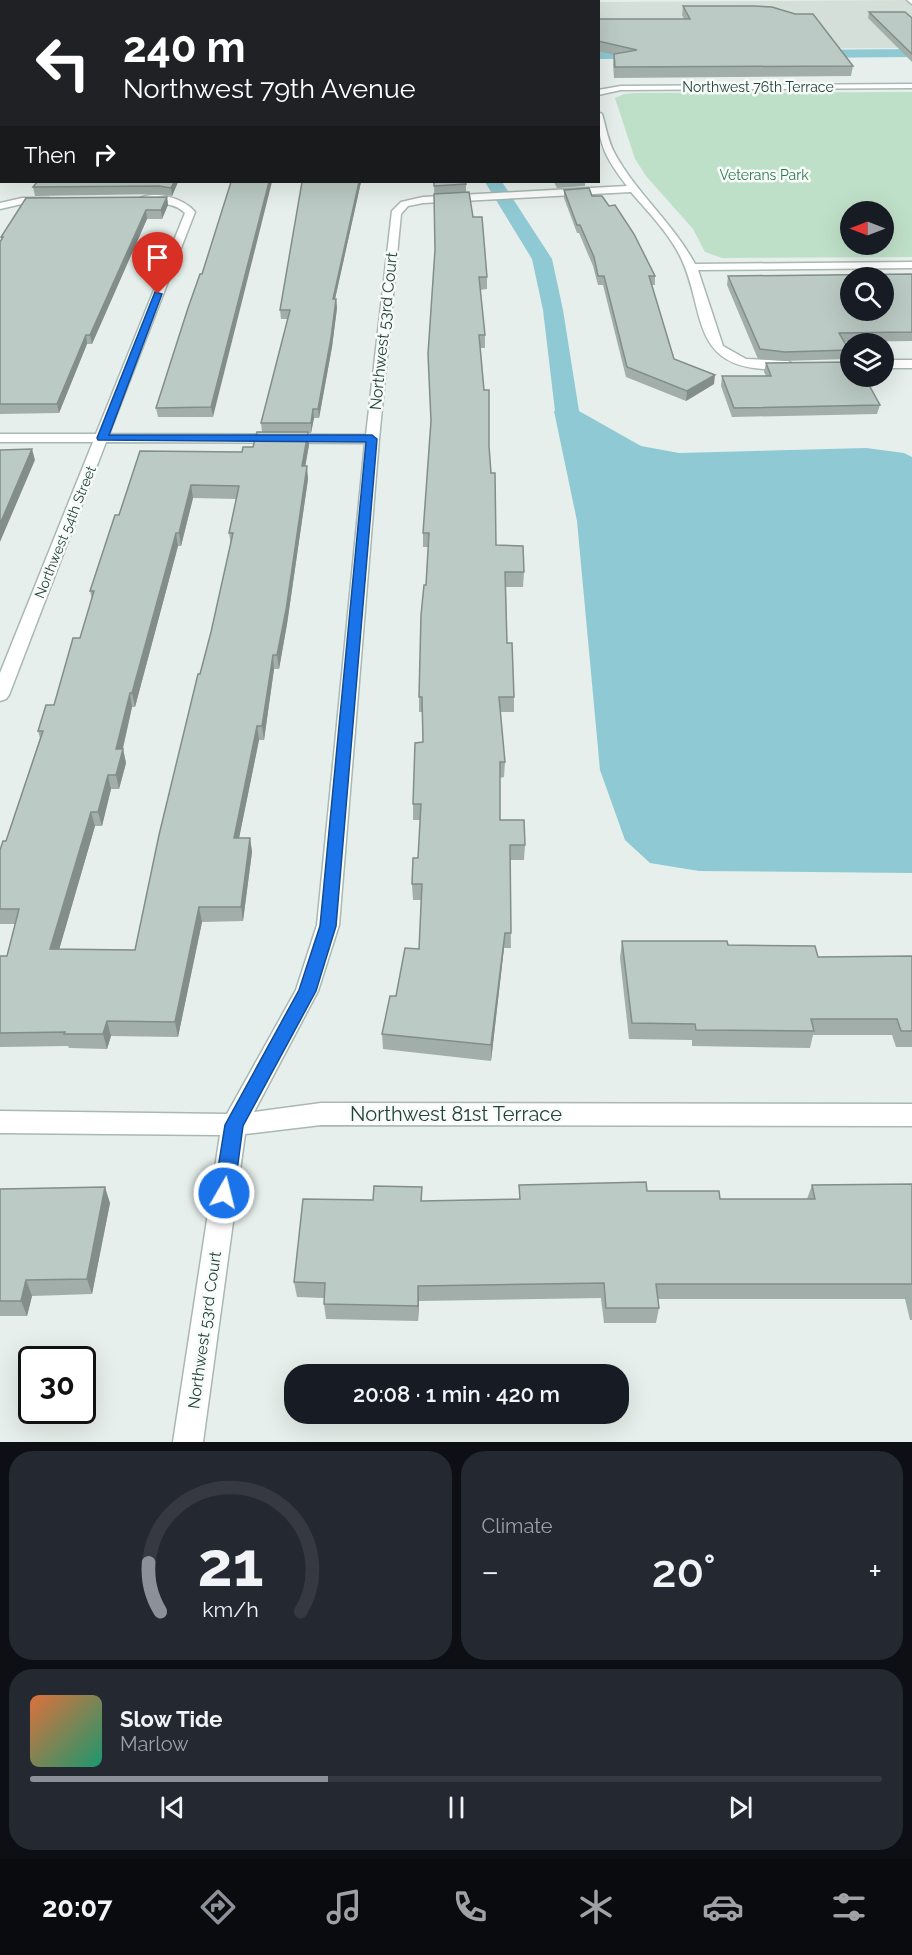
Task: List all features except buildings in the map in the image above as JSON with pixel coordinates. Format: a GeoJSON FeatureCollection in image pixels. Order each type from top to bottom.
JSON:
{"type":"FeatureCollection","features":[{"type":"Feature","properties":{"kind":"street","name":"Northwest 76th Terrace"},"geometry":{"type":"LineString","coordinates":[[602,92],[621,88],[912,86]]}},
{"type":"Feature","properties":{"kind":"street"},"geometry":{"type":"LineString","coordinates":[[600,121],[609,152],[634,189],[668,227],[691,267],[717,347],[737,360],[762,366],[806,365]]}},
{"type":"Feature","properties":{"kind":"street","name":"Northwest 53rd Court"},"geometry":{"type":"LineString","coordinates":[[188,1442],[234,1125],[307,991],[328,926],[372,439],[396,213],[405,204],[423,200],[634,189]]}},
{"type":"Feature","properties":{"kind":"street","name":"Northwest 54th Street"},"geometry":{"type":"LineString","coordinates":[[0,695],[190,212],[183,203],[160,199],[126,200]]}},
{"type":"Feature","properties":{"kind":"street"},"geometry":{"type":"LineString","coordinates":[[1,205],[22,201],[57,201]]}},
{"type":"Feature","properties":{"kind":"street"},"geometry":{"type":"LineString","coordinates":[[691,267],[912,265]]}},
{"type":"Feature","properties":{"kind":"street"},"geometry":{"type":"LineString","coordinates":[[894,364],[912,364]]}},
{"type":"Feature","properties":{"kind":"street"},"geometry":{"type":"LineString","coordinates":[[0,438],[372,439]]}},
{"type":"Feature","properties":{"kind":"street","name":"Northwest 81st Terrace"},"geometry":{"type":"LineString","coordinates":[[0,1122],[234,1125],[321,1114],[912,1115]]}},
{"type":"Feature","properties":{"kind":"shaded area"},"geometry":{"type":"Polygon","coordinates":[[[912,0],[912,48],[600,49],[600,2],[912,0]]]}},
{"type":"Feature","properties":{"kind":"green space","name":"Veterans Park"},"geometry":{"type":"Polygon","coordinates":[[[912,92],[912,257],[722,258],[705,252],[693,229],[646,176],[635,159],[615,98],[624,94],[912,92]]]}},
{"type":"Feature","properties":{"kind":"water"},"geometry":{"type":"Polygon","coordinates":[[[554,411],[579,411],[641,446],[679,453],[866,448],[904,453],[912,457],[912,873],[699,871],[650,863],[625,840],[600,770],[577,521],[554,411]]]}},
{"type":"Feature","properties":{"kind":"waterway"},"geometry":{"type":"LineString","coordinates":[[800,54],[912,53]]}},
{"type":"Feature","properties":{"kind":"waterway"},"geometry":{"type":"LineString","coordinates":[[600,55],[658,55]]}},
{"type":"Feature","properties":{"kind":"waterway"},"geometry":{"type":"LineString","coordinates":[[495,183],[542,259],[553,310],[567,411]]}},
{"type":"Feature","properties":{"kind":"route"},"geometry":{"type":"LineString","coordinates":[[158,294],[102,438],[372,439],[328,926],[307,991],[234,1125],[224,1193]]}}]}
